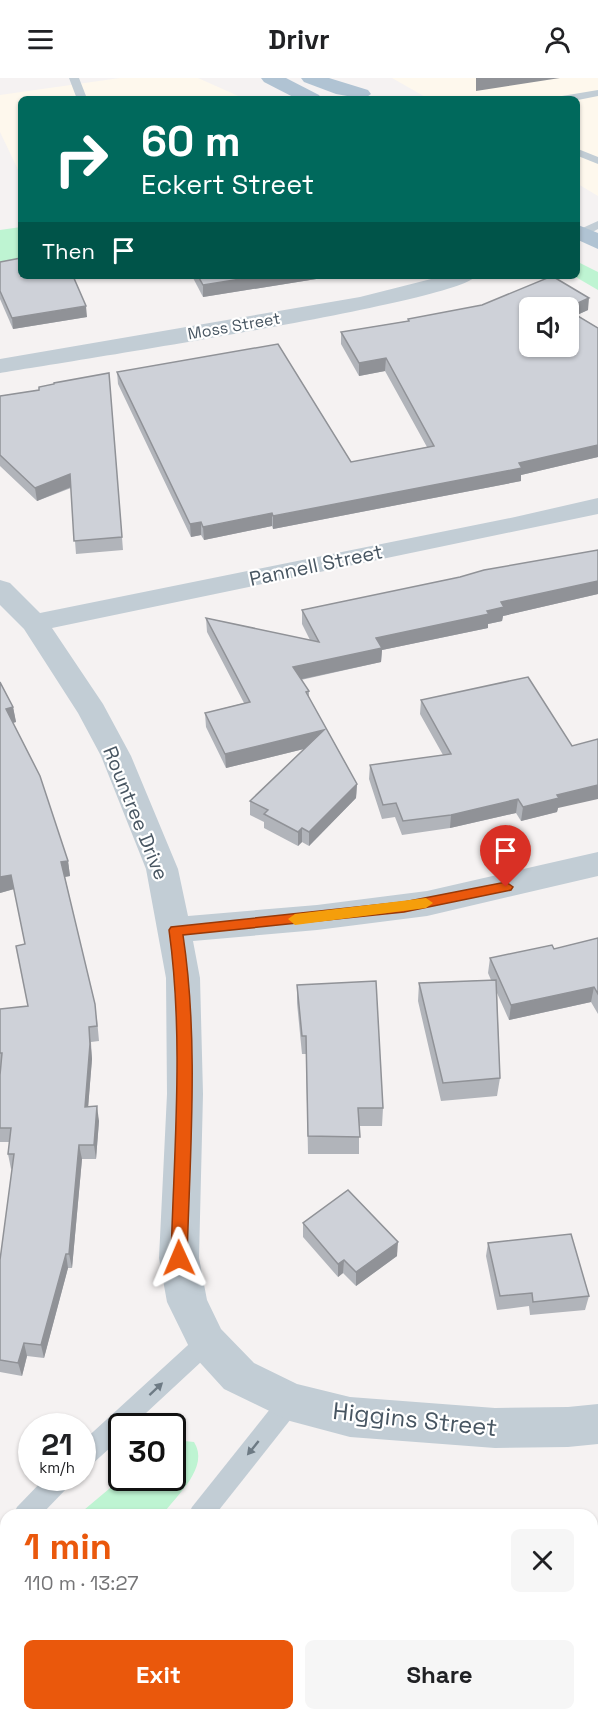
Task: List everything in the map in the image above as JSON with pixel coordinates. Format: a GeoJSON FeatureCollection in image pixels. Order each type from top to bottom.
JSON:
{"type":"FeatureCollection","features":[{"type":"Feature","properties":{"kind":"main road"},"geometry":{"type":"LineString","coordinates":[[271,78],[306,96]]}},
{"type":"Feature","properties":{"kind":"main road"},"geometry":{"type":"LineString","coordinates":[[311,78],[343,90],[359,90]]}},
{"type":"Feature","properties":{"kind":"main road"},"geometry":{"type":"LineString","coordinates":[[339,78],[359,90]]}},
{"type":"Feature","properties":{"kind":"street","name":"Moss Street"},"geometry":{"type":"LineString","coordinates":[[0,366],[360,304],[427,289],[456,279]]}},
{"type":"Feature","properties":{"kind":"street","name":"Pannell Street"},"geometry":{"type":"LineString","coordinates":[[34,623],[598,506]]}},
{"type":"Feature","properties":{"kind":"street","name":"Rountree Drive"},"geometry":{"type":"LineString","coordinates":[[0,589],[34,623],[92,711],[116,756],[162,869],[176,930],[183,978],[185,1037],[179,1258],[187,1302],[207,1342],[238,1376]]}},
{"type":"Feature","properties":{"kind":"street"},"geometry":{"type":"LineString","coordinates":[[176,930],[404,907],[488,891],[598,864]]}},
{"type":"Feature","properties":{"kind":"street","name":"Higgins Street"},"geometry":{"type":"LineString","coordinates":[[238,1376],[290,1402],[350,1417],[495,1428],[568,1427],[598,1424]]}},
{"type":"Feature","properties":{"kind":"lane"},"geometry":{"type":"LineString","coordinates":[[74,78],[81,96]]}},
{"type":"Feature","properties":{"kind":"lane"},"geometry":{"type":"LineString","coordinates":[[580,96],[598,93]]}},
{"type":"Feature","properties":{"kind":"lane"},"geometry":{"type":"LineString","coordinates":[[580,153],[598,161]]}},
{"type":"Feature","properties":{"kind":"lane"},"geometry":{"type":"LineString","coordinates":[[96,1445],[207,1342]]}},
{"type":"Feature","properties":{"kind":"lane"},"geometry":{"type":"LineString","coordinates":[[205,1509],[290,1402]]}},
{"type":"Feature","properties":{"kind":"lane"},"geometry":{"type":"LineString","coordinates":[[31,1509],[49,1491]]}},
{"type":"Feature","properties":{"kind":"shaded area"},"geometry":{"type":"Polygon","coordinates":[[[120,78],[198,78],[238,96],[18,96],[18,170],[0,132],[0,95],[120,78]]]}},
{"type":"Feature","properties":{"kind":"shaded area"},"geometry":{"type":"Polygon","coordinates":[[[392,78],[598,78],[598,196],[580,185],[580,96],[424,96],[392,78]]]}},
{"type":"Feature","properties":{"kind":"green space"},"geometry":{"type":"Polygon","coordinates":[[[18,227],[18,263],[0,266],[0,230],[18,227]]]}},
{"type":"Feature","properties":{"kind":"green space"},"geometry":{"type":"Polygon","coordinates":[[[580,263],[598,272],[598,290],[579,279],[580,263]]]}},
{"type":"Feature","properties":{"kind":"green space"},"geometry":{"type":"Polygon","coordinates":[[[186,1441],[194,1442],[198,1451],[198,1461],[186,1486],[186,1441]]]}},
{"type":"Feature","properties":{"kind":"green space"},"geometry":{"type":"Polygon","coordinates":[[[108,1490],[182,1491],[167,1509],[85,1509],[108,1490]]]}},
{"type":"Feature","properties":{"kind":"building"},"geometry":{"type":"Polygon","coordinates":[[[18,259],[18,279],[74,279],[86,306],[12,318],[0,291],[0,262],[18,259]]]}},
{"type":"Feature","properties":{"kind":"building"},"geometry":{"type":"Polygon","coordinates":[[[200,279],[241,279],[203,285],[200,279]]]}},
{"type":"Feature","properties":{"kind":"building"},"geometry":{"type":"Polygon","coordinates":[[[545,279],[557,279],[589,298],[579,303],[579,297],[519,297],[519,357],[579,357],[579,317],[598,328],[598,445],[519,463],[522,468],[273,516],[272,513],[203,527],[201,522],[190,524],[117,372],[278,344],[351,462],[434,446],[386,358],[359,363],[341,332],[409,321],[408,319],[482,305],[545,279]]]}},
{"type":"Feature","properties":{"kind":"building"},"geometry":{"type":"Polygon","coordinates":[[[109,373],[122,537],[74,541],[70,474],[35,488],[0,455],[0,396],[39,390],[39,387],[54,383],[109,373]]]}},
{"type":"Feature","properties":{"kind":"building"},"geometry":{"type":"Polygon","coordinates":[[[598,550],[598,581],[501,602],[504,607],[487,611],[489,614],[376,638],[382,648],[293,667],[309,691],[306,692],[357,784],[309,832],[302,828],[298,832],[264,814],[268,810],[250,801],[324,730],[225,754],[205,713],[250,702],[206,618],[319,642],[302,610],[484,570],[598,550]]]}},
{"type":"Feature","properties":{"kind":"building"},"geometry":{"type":"Polygon","coordinates":[[[528,677],[572,746],[598,739],[598,785],[557,795],[559,798],[523,807],[518,799],[451,815],[403,821],[396,803],[383,805],[370,765],[451,754],[421,700],[528,677]]]}},
{"type":"Feature","properties":{"kind":"building"},"geometry":{"type":"Polygon","coordinates":[[[0,682],[13,707],[6,709],[40,776],[68,861],[61,862],[95,1004],[97,1026],[89,1027],[90,1044],[85,1107],[97,1106],[94,1145],[79,1145],[69,1254],[66,1254],[41,1345],[24,1343],[18,1363],[0,1360],[0,1260],[14,1154],[8,1154],[11,1128],[0,1128],[2,1053],[0,1053],[0,1009],[28,1006],[16,946],[25,944],[11,875],[0,877],[0,682]]]}},
{"type":"Feature","properties":{"kind":"building"},"geometry":{"type":"Polygon","coordinates":[[[598,938],[598,994],[594,987],[511,1005],[490,958],[552,945],[554,949],[598,938]]]}},
{"type":"Feature","properties":{"kind":"building"},"geometry":{"type":"Polygon","coordinates":[[[496,980],[500,1078],[443,1083],[419,983],[496,980]]]}},
{"type":"Feature","properties":{"kind":"building"},"geometry":{"type":"Polygon","coordinates":[[[376,981],[383,1108],[358,1108],[360,1137],[308,1136],[306,1036],[302,1036],[297,985],[376,981]]]}},
{"type":"Feature","properties":{"kind":"building"},"geometry":{"type":"Polygon","coordinates":[[[348,1190],[398,1242],[356,1272],[344,1260],[338,1264],[303,1223],[348,1190]]]}},
{"type":"Feature","properties":{"kind":"building"},"geometry":{"type":"Polygon","coordinates":[[[571,1234],[589,1296],[533,1302],[532,1293],[500,1296],[488,1243],[571,1234]]]}},
{"type":"Feature","properties":{"kind":"slow traffic"},"geometry":{"type":"LineString","coordinates":[[295,919],[426,903]]}},
{"type":"Feature","properties":{"kind":"route"},"geometry":{"type":"LineString","coordinates":[[179,1258],[178,1226],[185,1037],[183,978],[176,930],[326,917],[404,907],[506,887]]}}]}
